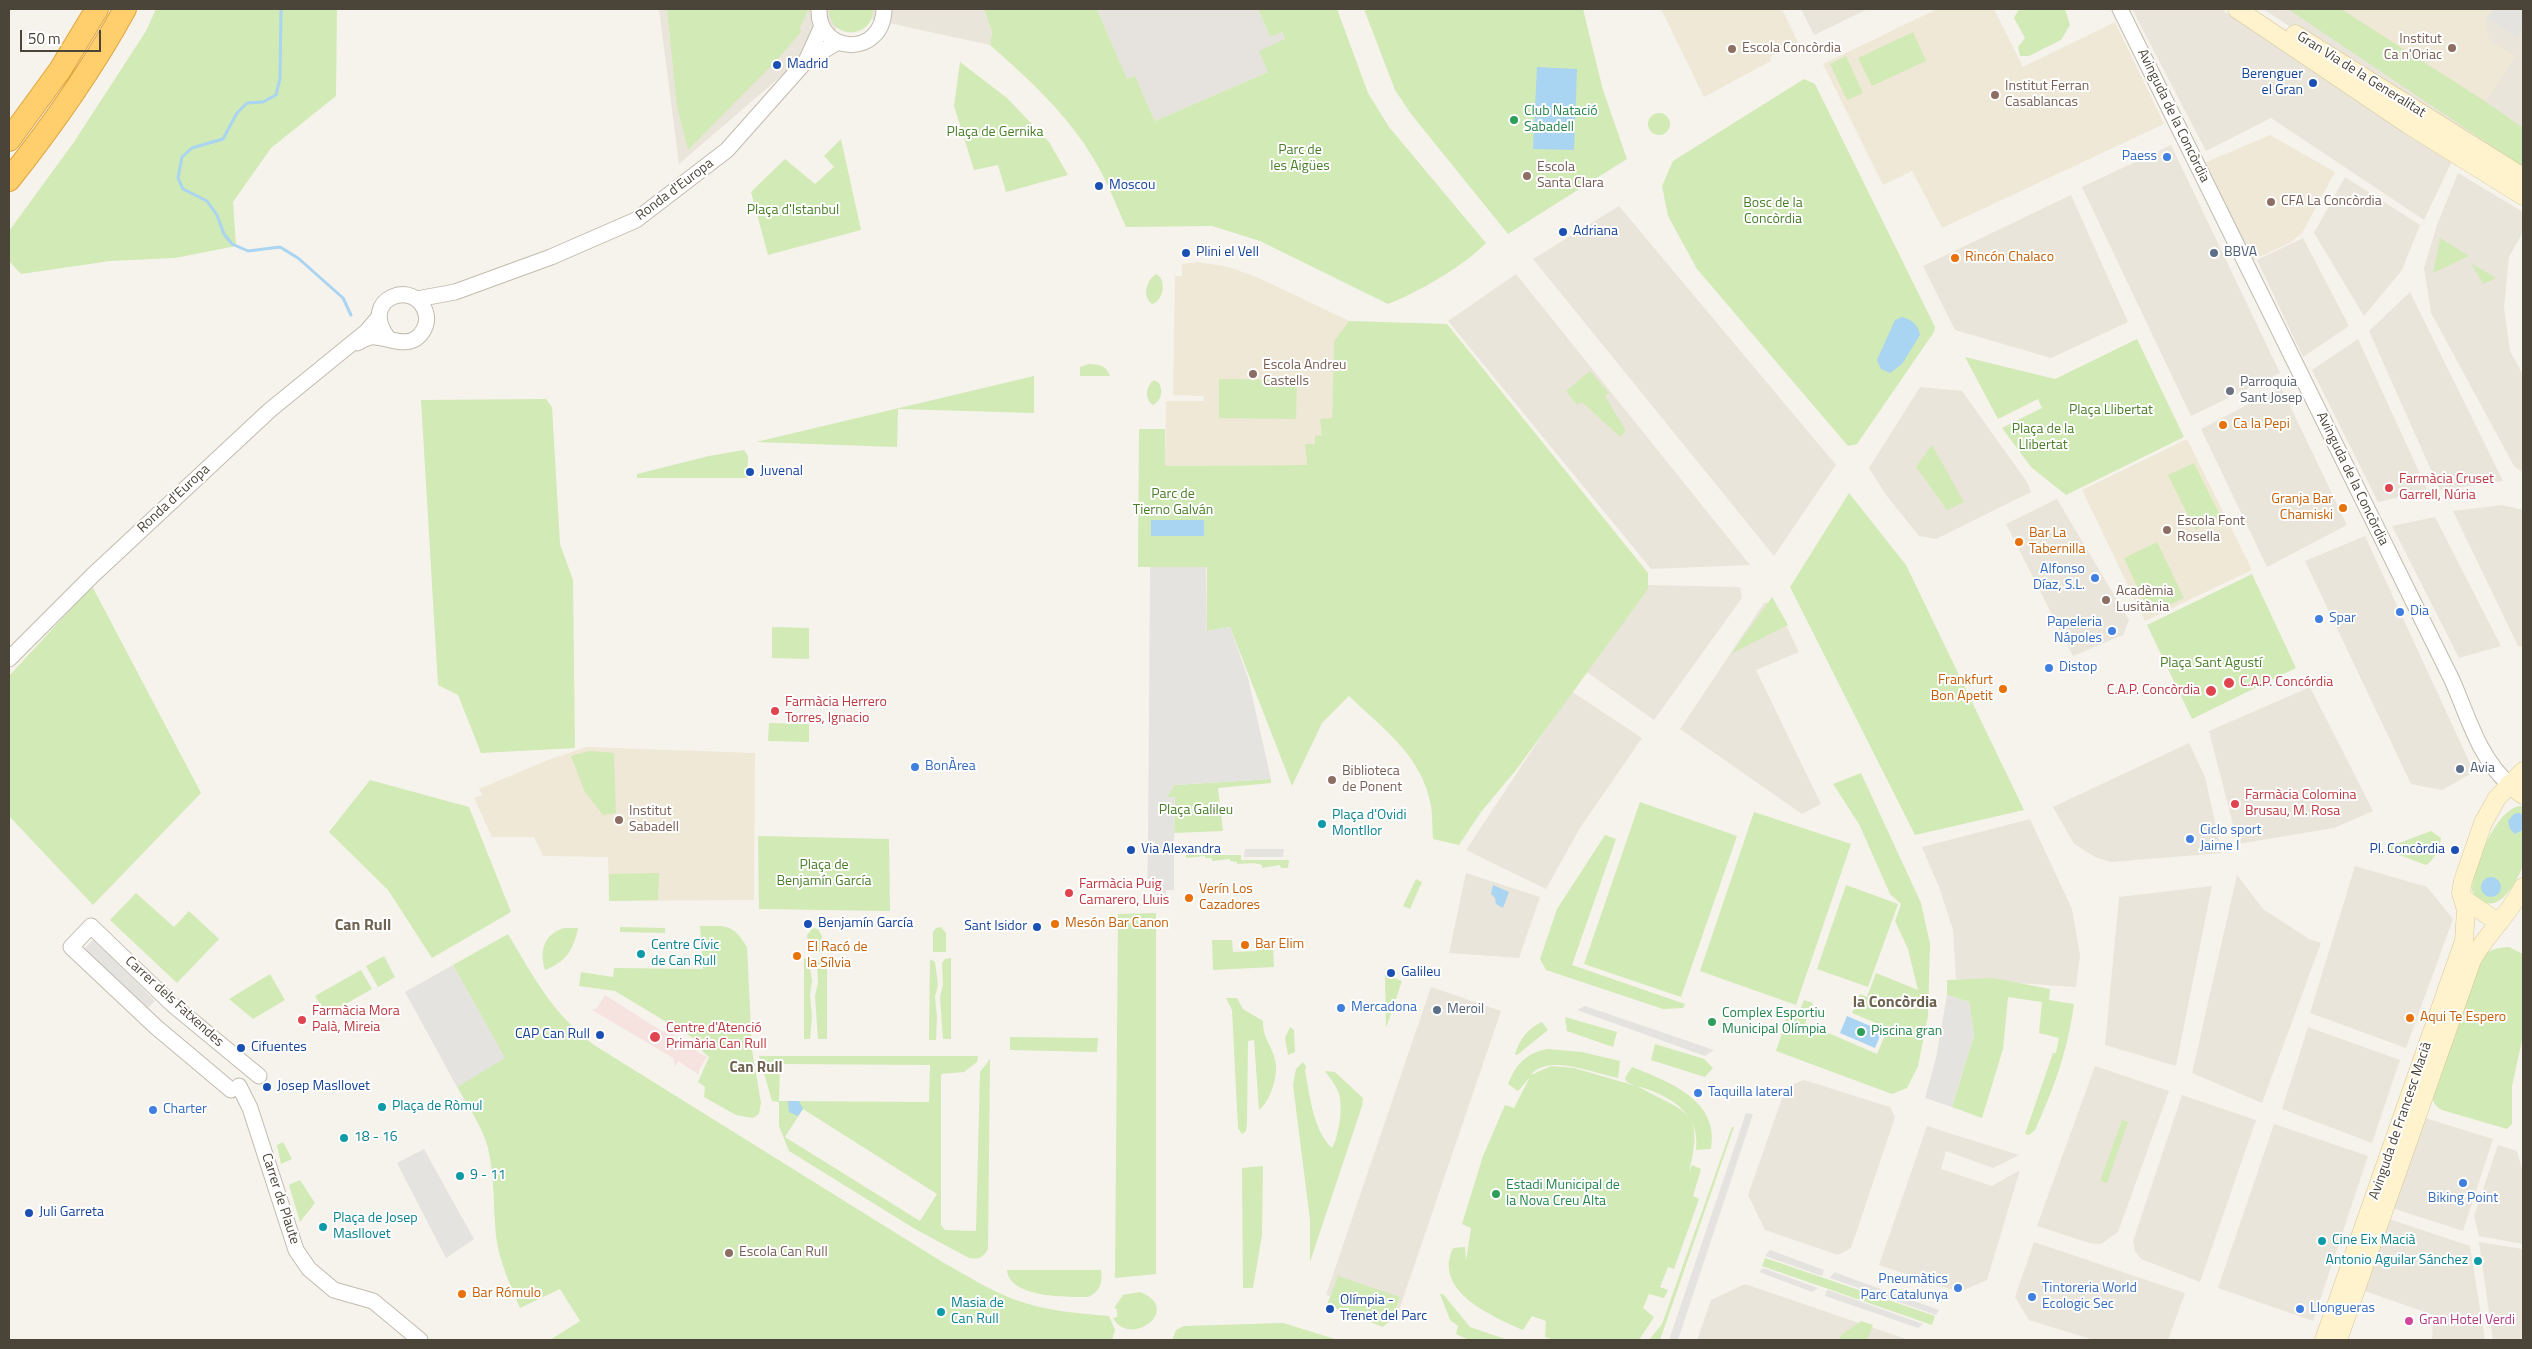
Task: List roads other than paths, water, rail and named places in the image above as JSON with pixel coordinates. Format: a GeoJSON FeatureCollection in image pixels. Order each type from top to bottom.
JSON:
{"type":"FeatureCollection","features":[{"type":"Feature","properties":{"kind":"highway"},"geometry":{"type":"LineString","coordinates":[[9,140],[60,70],[97,9]]}},
{"type":"Feature","properties":{"kind":"highway"},"geometry":{"type":"LineString","coordinates":[[9,180],[82,82],[126,9]]}},
{"type":"Feature","properties":{"kind":"main road","name":"Gran Via de la Generalitat"},"geometry":{"type":"LineString","coordinates":[[2237,9],[2408,124],[2523,196]]}},
{"type":"Feature","properties":{"kind":"main road","name":"Gran Via de la Generalitat"},"geometry":{"type":"LineString","coordinates":[[2253,9],[2523,177]]}},
{"type":"Feature","properties":{"kind":"main road","name":"Avinguda de Francesc Macià"},"geometry":{"type":"LineString","coordinates":[[2324,1340],[2464,940],[2466,910],[2461,894],[2463,881],[2487,812],[2509,784],[2523,771]]}},
{"type":"Feature","properties":{"kind":"main road"},"geometry":{"type":"LineString","coordinates":[[2509,784],[2523,795]]}},
{"type":"Feature","properties":{"kind":"main road","name":"Avinguda de Francesc Macià"},"geometry":{"type":"LineString","coordinates":[[2338,1340],[2472,960],[2482,942],[2513,906],[2523,887]]}},
{"type":"Feature","properties":{"kind":"main road"},"geometry":{"type":"LineString","coordinates":[[2464,899],[2499,923]]}},
{"type":"Feature","properties":{"kind":"street"},"geometry":{"type":"LineString","coordinates":[[819,9],[822,26],[831,38],[838,42]]}},
{"type":"Feature","properties":{"kind":"street","name":"Ronda d'Europa"},"geometry":{"type":"LineString","coordinates":[[806,60],[838,42],[856,45],[873,37],[882,24],[884,9]]}},
{"type":"Feature","properties":{"kind":"street","name":"Avinguda de la Concòrdia"},"geometry":{"type":"LineString","coordinates":[[2120,9],[2452,680],[2485,756],[2494,770],[2509,784]]}},
{"type":"Feature","properties":{"kind":"street","name":"Ronda d'Europa"},"geometry":{"type":"LineString","coordinates":[[9,659],[93,575],[262,417],[347,348],[378,318],[380,309],[392,296],[405,294],[417,299],[455,292],[551,257],[636,220],[727,150],[806,60],[822,26]]}},
{"type":"Feature","properties":{"kind":"street","name":"Ronda d'Europa"},"geometry":{"type":"LineString","coordinates":[[347,348],[368,338],[388,338],[398,342],[409,342],[420,336],[426,326],[427,318],[455,292]]}},
{"type":"Feature","properties":{"kind":"street"},"geometry":{"type":"LineString","coordinates":[[417,299],[424,308],[427,318]]}},
{"type":"Feature","properties":{"kind":"street"},"geometry":{"type":"LineString","coordinates":[[378,318],[380,328],[388,338]]}},
{"type":"Feature","properties":{"kind":"street","name":"Carrer dels Fatxendes"},"geometry":{"type":"LineString","coordinates":[[235,1088],[156,1026],[71,947],[91,926],[173,1005],[259,1076]]}},
{"type":"Feature","properties":{"kind":"street","name":"Carrer de Plaute"},"geometry":{"type":"LineString","coordinates":[[235,1088],[250,1108],[296,1250],[309,1268],[334,1290],[373,1301],[420,1340]]}},
{"type":"Feature","properties":{"kind":"water"},"geometry":{"type":"Polygon","coordinates":[[[1537,67],[1577,69],[1574,150],[1533,149],[1537,67]]]}},
{"type":"Feature","properties":{"kind":"water"},"geometry":{"type":"Polygon","coordinates":[[[1902,317],[1914,323],[1920,335],[1902,364],[1890,373],[1881,369],[1877,360],[1895,320],[1902,317]]]}},
{"type":"Feature","properties":{"kind":"water"},"geometry":{"type":"Polygon","coordinates":[[[1151,520],[1204,520],[1204,536],[1151,536],[1151,520]]]}},
{"type":"Feature","properties":{"kind":"water"},"geometry":{"type":"Polygon","coordinates":[[[2514,814],[2523,814],[2523,830],[2515,834],[2510,829],[2508,821],[2514,814]]]}},
{"type":"Feature","properties":{"kind":"water"},"geometry":{"type":"Polygon","coordinates":[[[2487,877],[2495,877],[2501,883],[2501,891],[2495,897],[2487,897],[2481,891],[2481,883],[2487,877]]]}},
{"type":"Feature","properties":{"kind":"water"},"geometry":{"type":"Polygon","coordinates":[[[1493,885],[1509,892],[1503,908],[1496,904],[1495,898],[1491,894],[1493,885]]]}},
{"type":"Feature","properties":{"kind":"water","name":"Piscina gran"},"geometry":{"type":"Polygon","coordinates":[[[1847,1016],[1882,1031],[1875,1048],[1840,1033],[1847,1016]]]}},
{"type":"Feature","properties":{"kind":"water"},"geometry":{"type":"Polygon","coordinates":[[[788,1101],[799,1101],[803,1109],[798,1116],[789,1112],[788,1101]]]}},
{"type":"Feature","properties":{"kind":"waterway"},"geometry":{"type":"LineString","coordinates":[[281,9],[280,78],[276,95],[263,102],[247,103],[237,113],[223,139],[192,148],[182,157],[178,178],[183,189],[207,201],[217,215],[224,234],[232,244],[248,251],[280,247],[298,258],[343,298],[351,315]]}},
{"type":"Feature","properties":{"kind":"place","name":"Institut Ca n'Oriac"},"geometry":{"type":"Point","coordinates":[2452,48]}},
{"type":"Feature","properties":{"kind":"place","name":"Escola Concòrdia"},"geometry":{"type":"Point","coordinates":[1732,49]}},
{"type":"Feature","properties":{"kind":"place","name":"Madrid"},"geometry":{"type":"Point","coordinates":[777,65]}},
{"type":"Feature","properties":{"kind":"place","name":"Berenguer el Gran"},"geometry":{"type":"Point","coordinates":[2313,83]}},
{"type":"Feature","properties":{"kind":"place","name":"Institut Ferran Casablancas"},"geometry":{"type":"Point","coordinates":[1995,95]}},
{"type":"Feature","properties":{"kind":"place","name":"Club Natació Sabadell"},"geometry":{"type":"Point","coordinates":[1514,120]}},
{"type":"Feature","properties":{"kind":"place","name":"Paess"},"geometry":{"type":"Point","coordinates":[2167,157]}},
{"type":"Feature","properties":{"kind":"place","name":"Escola Santa Clara"},"geometry":{"type":"Point","coordinates":[1527,176]}},
{"type":"Feature","properties":{"kind":"place","name":"Moscou"},"geometry":{"type":"Point","coordinates":[1099,186]}},
{"type":"Feature","properties":{"kind":"place","name":"CFA La Concòrdia"},"geometry":{"type":"Point","coordinates":[2271,202]}},
{"type":"Feature","properties":{"kind":"place","name":"Adriana"},"geometry":{"type":"Point","coordinates":[1563,232]}},
{"type":"Feature","properties":{"kind":"place","name":"Plini el Vell"},"geometry":{"type":"Point","coordinates":[1186,253]}},
{"type":"Feature","properties":{"kind":"place","name":"BBVA"},"geometry":{"type":"Point","coordinates":[2214,253]}},
{"type":"Feature","properties":{"kind":"place","name":"Rincón Chalaco"},"geometry":{"type":"Point","coordinates":[1955,258]}},
{"type":"Feature","properties":{"kind":"place","name":"Escola Andreu Castells"},"geometry":{"type":"Point","coordinates":[1253,374]}},
{"type":"Feature","properties":{"kind":"place","name":"Parroquia Sant Josep"},"geometry":{"type":"Point","coordinates":[2230,391]}},
{"type":"Feature","properties":{"kind":"place","name":"Ca la Pepi"},"geometry":{"type":"Point","coordinates":[2223,425]}},
{"type":"Feature","properties":{"kind":"place","name":"Juvenal"},"geometry":{"type":"Point","coordinates":[750,472]}},
{"type":"Feature","properties":{"kind":"place","name":"Farmàcia Cruset Garrell, Núria"},"geometry":{"type":"Point","coordinates":[2389,488]}},
{"type":"Feature","properties":{"kind":"place","name":"Granja Bar Chamiski"},"geometry":{"type":"Point","coordinates":[2343,508]}},
{"type":"Feature","properties":{"kind":"place","name":"Escola Font Rosella"},"geometry":{"type":"Point","coordinates":[2167,530]}},
{"type":"Feature","properties":{"kind":"place","name":"Bar La Tabernilla"},"geometry":{"type":"Point","coordinates":[2019,542]}},
{"type":"Feature","properties":{"kind":"place","name":"Alfonso Díaz, S.L."},"geometry":{"type":"Point","coordinates":[2095,578]}},
{"type":"Feature","properties":{"kind":"place","name":"Acadèmia Lusitània"},"geometry":{"type":"Point","coordinates":[2106,600]}},
{"type":"Feature","properties":{"kind":"place","name":"Dia"},"geometry":{"type":"Point","coordinates":[2400,612]}},
{"type":"Feature","properties":{"kind":"place","name":"Spar"},"geometry":{"type":"Point","coordinates":[2319,619]}},
{"type":"Feature","properties":{"kind":"place","name":"Papeleria Nápoles"},"geometry":{"type":"Point","coordinates":[2112,631]}},
{"type":"Feature","properties":{"kind":"place","name":"Distop"},"geometry":{"type":"Point","coordinates":[2049,668]}},
{"type":"Feature","properties":{"kind":"place","name":"C.A.P. Concórdia"},"geometry":{"type":"Point","coordinates":[2229,683]}},
{"type":"Feature","properties":{"kind":"place","name":"Frankfurt Bon Apetit"},"geometry":{"type":"Point","coordinates":[2003,689]}},
{"type":"Feature","properties":{"kind":"place","name":"C.A.P. Concòrdia"},"geometry":{"type":"Point","coordinates":[2211,691]}},
{"type":"Feature","properties":{"kind":"place","name":"Farmàcia Herrero Torres, Ignacio"},"geometry":{"type":"Point","coordinates":[775,711]}},
{"type":"Feature","properties":{"kind":"place","name":"BonÀrea"},"geometry":{"type":"Point","coordinates":[915,767]}},
{"type":"Feature","properties":{"kind":"place","name":"Avia"},"geometry":{"type":"Point","coordinates":[2460,769]}},
{"type":"Feature","properties":{"kind":"place","name":"Biblioteca de Ponent"},"geometry":{"type":"Point","coordinates":[1332,780]}},
{"type":"Feature","properties":{"kind":"place","name":"Farmàcia Colomina Brusau, M. Rosa"},"geometry":{"type":"Point","coordinates":[2235,804]}},
{"type":"Feature","properties":{"kind":"place","name":"Institut Sabadell"},"geometry":{"type":"Point","coordinates":[619,820]}},
{"type":"Feature","properties":{"kind":"place","name":"Plaça d'Ovidi Montllor"},"geometry":{"type":"Point","coordinates":[1322,824]}},
{"type":"Feature","properties":{"kind":"place","name":"Ciclo sport Jaime I"},"geometry":{"type":"Point","coordinates":[2190,839]}},
{"type":"Feature","properties":{"kind":"place","name":"Via Alexandra"},"geometry":{"type":"Point","coordinates":[1131,850]}},
{"type":"Feature","properties":{"kind":"place","name":"Pl. Concòrdia"},"geometry":{"type":"Point","coordinates":[2455,850]}},
{"type":"Feature","properties":{"kind":"place","name":"Farmàcia Puig Camarero, Lluis"},"geometry":{"type":"Point","coordinates":[1069,893]}},
{"type":"Feature","properties":{"kind":"place","name":"Verín Los Cazadores"},"geometry":{"type":"Point","coordinates":[1189,898]}},
{"type":"Feature","properties":{"kind":"place","name":"Benjamín García"},"geometry":{"type":"Point","coordinates":[808,924]}},
{"type":"Feature","properties":{"kind":"place","name":"Mesón Bar Canon"},"geometry":{"type":"Point","coordinates":[1055,924]}},
{"type":"Feature","properties":{"kind":"place","name":"Sant Isidor"},"geometry":{"type":"Point","coordinates":[1037,927]}},
{"type":"Feature","properties":{"kind":"place","name":"Bar Elim"},"geometry":{"type":"Point","coordinates":[1245,945]}},
{"type":"Feature","properties":{"kind":"place","name":"Centre Cívic de Can Rull"},"geometry":{"type":"Point","coordinates":[641,954]}},
{"type":"Feature","properties":{"kind":"place","name":"El Racó de la Sílvia"},"geometry":{"type":"Point","coordinates":[797,956]}},
{"type":"Feature","properties":{"kind":"place","name":"Galileu"},"geometry":{"type":"Point","coordinates":[1391,973]}},
{"type":"Feature","properties":{"kind":"place","name":"Mercadona"},"geometry":{"type":"Point","coordinates":[1341,1008]}},
{"type":"Feature","properties":{"kind":"place","name":"Meroil"},"geometry":{"type":"Point","coordinates":[1437,1010]}},
{"type":"Feature","properties":{"kind":"place","name":"Aqui Te Espero"},"geometry":{"type":"Point","coordinates":[2410,1018]}},
{"type":"Feature","properties":{"kind":"place","name":"Farmàcia Mora Palà, Mireia"},"geometry":{"type":"Point","coordinates":[302,1020]}},
{"type":"Feature","properties":{"kind":"place","name":"Complex Esportiu Municipal Olímpia"},"geometry":{"type":"Point","coordinates":[1712,1022]}},
{"type":"Feature","properties":{"kind":"place","name":"Piscina gran"},"geometry":{"type":"Point","coordinates":[1861,1032]}},
{"type":"Feature","properties":{"kind":"place","name":"CAP Can Rull"},"geometry":{"type":"Point","coordinates":[600,1035]}},
{"type":"Feature","properties":{"kind":"place","name":"Centre d'Atenció Primària Can Rull"},"geometry":{"type":"Point","coordinates":[655,1037]}},
{"type":"Feature","properties":{"kind":"place","name":"Cifuentes"},"geometry":{"type":"Point","coordinates":[241,1048]}},
{"type":"Feature","properties":{"kind":"place","name":"Josep Masllovet"},"geometry":{"type":"Point","coordinates":[267,1087]}},
{"type":"Feature","properties":{"kind":"place","name":"Taquilla lateral"},"geometry":{"type":"Point","coordinates":[1698,1093]}},
{"type":"Feature","properties":{"kind":"place","name":"Plaça de Ròmul"},"geometry":{"type":"Point","coordinates":[382,1107]}},
{"type":"Feature","properties":{"kind":"place","name":"Charter"},"geometry":{"type":"Point","coordinates":[153,1110]}},
{"type":"Feature","properties":{"kind":"place","name":"18 - 16"},"geometry":{"type":"Point","coordinates":[344,1138]}},
{"type":"Feature","properties":{"kind":"place","name":"9 - 11"},"geometry":{"type":"Point","coordinates":[460,1176]}},
{"type":"Feature","properties":{"kind":"place","name":"Biking Point"},"geometry":{"type":"Point","coordinates":[2463,1183]}},
{"type":"Feature","properties":{"kind":"place","name":"Estadi Municipal de la Nova Creu Alta"},"geometry":{"type":"Point","coordinates":[1496,1194]}},
{"type":"Feature","properties":{"kind":"place","name":"Juli Garreta"},"geometry":{"type":"Point","coordinates":[29,1213]}},
{"type":"Feature","properties":{"kind":"place","name":"Plaça de Josep Masllovet"},"geometry":{"type":"Point","coordinates":[323,1227]}},
{"type":"Feature","properties":{"kind":"place","name":"Cine Eix Macià"},"geometry":{"type":"Point","coordinates":[2322,1241]}},
{"type":"Feature","properties":{"kind":"place","name":"Escola Can Rull"},"geometry":{"type":"Point","coordinates":[729,1253]}},
{"type":"Feature","properties":{"kind":"place","name":"Antonio Aguilar Sánchez"},"geometry":{"type":"Point","coordinates":[2478,1261]}},
{"type":"Feature","properties":{"kind":"place","name":"Pneumàtics Parc Catalunya"},"geometry":{"type":"Point","coordinates":[1958,1288]}},
{"type":"Feature","properties":{"kind":"place","name":"Bar Rómulo"},"geometry":{"type":"Point","coordinates":[462,1294]}},
{"type":"Feature","properties":{"kind":"place","name":"Tintoreria World Ecologic Sec"},"geometry":{"type":"Point","coordinates":[2032,1297]}},
{"type":"Feature","properties":{"kind":"place","name":"Olímpia - Trenet del Parc"},"geometry":{"type":"Point","coordinates":[1330,1309]}},
{"type":"Feature","properties":{"kind":"place","name":"Llongueras"},"geometry":{"type":"Point","coordinates":[2300,1309]}},
{"type":"Feature","properties":{"kind":"place","name":"Masia de Can Rull"},"geometry":{"type":"Point","coordinates":[941,1312]}},
{"type":"Feature","properties":{"kind":"place","name":"Gran Hotel Verdi"},"geometry":{"type":"Point","coordinates":[2409,1321]}},
{"type":"Feature","properties":{"kind":"district","name":"Can Rull"},"geometry":{"type":"Point","coordinates":[363,926]}},
{"type":"Feature","properties":{"kind":"district","name":"la Concòrdia"},"geometry":{"type":"Point","coordinates":[1895,1003]}},
{"type":"Feature","properties":{"kind":"district","name":"Can Rull"},"geometry":{"type":"Point","coordinates":[756,1068]}},
{"type":"Feature","properties":{"kind":"park label","name":"Plaça de Gernika"},"geometry":{"type":"Point","coordinates":[995,133]}},
{"type":"Feature","properties":{"kind":"park label","name":"Parc de les Aigües"},"geometry":{"type":"Point","coordinates":[1300,160]}},
{"type":"Feature","properties":{"kind":"park label","name":"Plaça d'Istanbul"},"geometry":{"type":"Point","coordinates":[793,211]}},
{"type":"Feature","properties":{"kind":"park label","name":"Bosc de la Concòrdia"},"geometry":{"type":"Point","coordinates":[1773,212]}},
{"type":"Feature","properties":{"kind":"park label","name":"Plaça Llibertat"},"geometry":{"type":"Point","coordinates":[2111,411]}},
{"type":"Feature","properties":{"kind":"park label","name":"Plaça de la Llibertat"},"geometry":{"type":"Point","coordinates":[2043,438]}},
{"type":"Feature","properties":{"kind":"park label","name":"Parc de Tierno Galván"},"geometry":{"type":"Point","coordinates":[1173,504]}},
{"type":"Feature","properties":{"kind":"park label","name":"Plaça Sant Agustí"},"geometry":{"type":"Point","coordinates":[2211,664]}},
{"type":"Feature","properties":{"kind":"park label","name":"Plaça Galileu"},"geometry":{"type":"Point","coordinates":[1196,811]}},
{"type":"Feature","properties":{"kind":"park label","name":"Plaça de Benjamín García"},"geometry":{"type":"Point","coordinates":[824,874]}}]}
